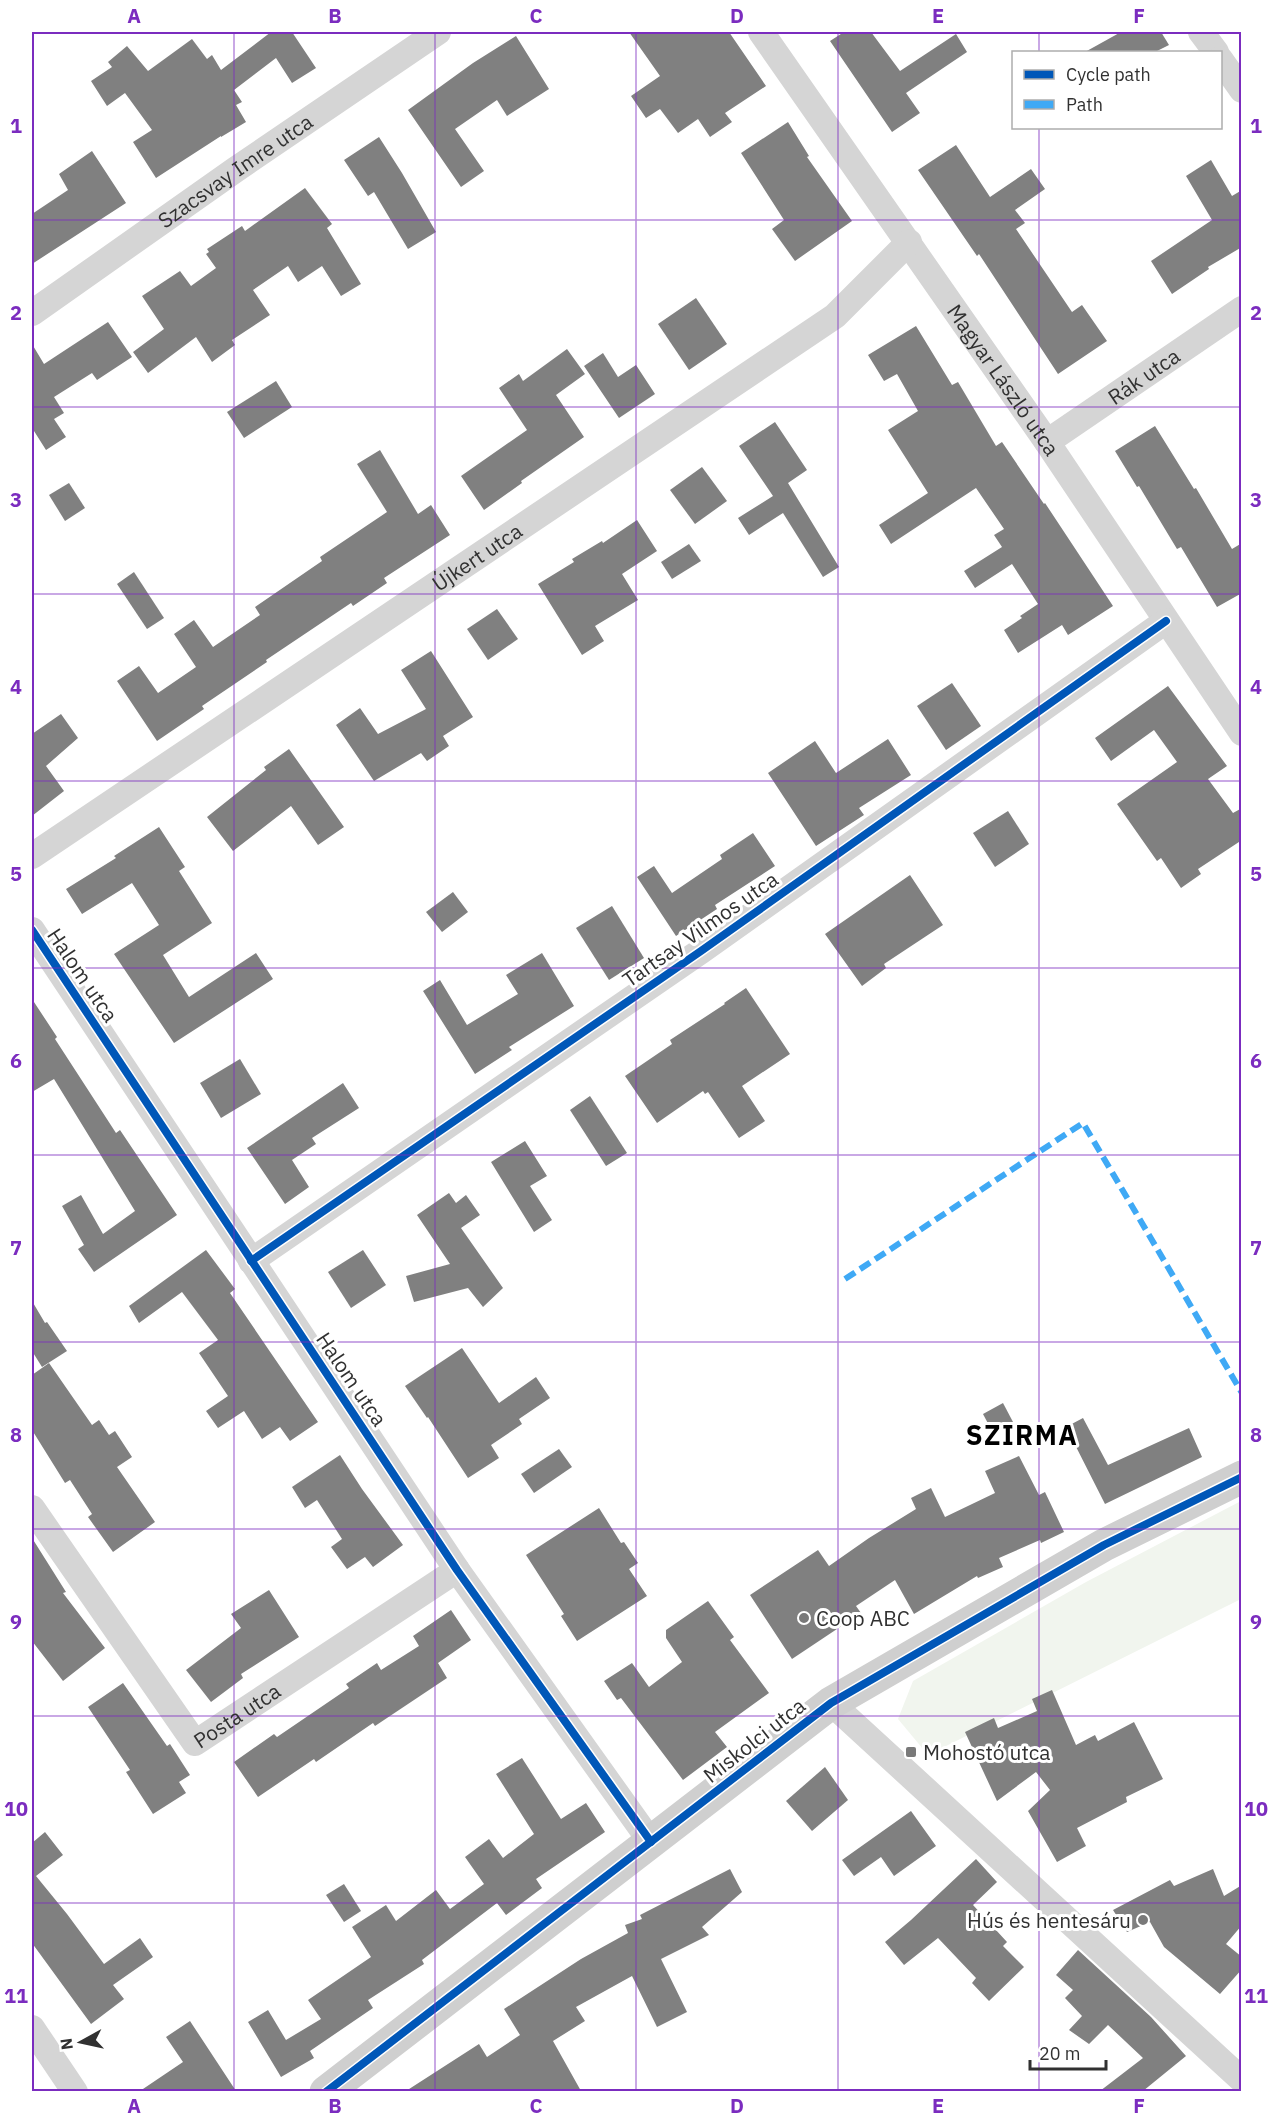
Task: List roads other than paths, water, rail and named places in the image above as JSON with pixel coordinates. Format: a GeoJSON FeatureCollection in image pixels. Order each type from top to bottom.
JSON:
{"type":"FeatureCollection","features":[{"type":"Feature","properties":{"kind":"main road","name":"Miskolci utca"},"geometry":{"type":"LineString","coordinates":[[326,2091],[831,1703],[1104,1545],[1242,1477]]}},
{"type":"Feature","properties":{"kind":"street","name":"Szacsvay Imre utca"},"geometry":{"type":"LineString","coordinates":[[32,313],[235,170],[438,32]]}},
{"type":"Feature","properties":{"kind":"street","name":"Magyar László utca"},"geometry":{"type":"LineString","coordinates":[[761,32],[1047,442],[1242,733]]}},
{"type":"Feature","properties":{"kind":"street"},"geometry":{"type":"LineString","coordinates":[[1201,32],[1215,51]]}},
{"type":"Feature","properties":{"kind":"street"},"geometry":{"type":"LineString","coordinates":[[1222,60],[1242,90]]}},
{"type":"Feature","properties":{"kind":"street","name":"Újkert utca"},"geometry":{"type":"LineString","coordinates":[[32,856],[836,316],[909,242]]}},
{"type":"Feature","properties":{"kind":"street","name":"Rák utca"},"geometry":{"type":"LineString","coordinates":[[1047,442],[1242,309]]}},
{"type":"Feature","properties":{"kind":"street","name":"Tartsay Vilmos utca"},"geometry":{"type":"LineString","coordinates":[[251,1261],[701,951],[1166,621]]}},
{"type":"Feature","properties":{"kind":"street","name":"Halom utca"},"geometry":{"type":"LineString","coordinates":[[32,930],[457,1570],[651,1842]]}},
{"type":"Feature","properties":{"kind":"street","name":"Posta utca"},"geometry":{"type":"LineString","coordinates":[[32,1508],[195,1743],[457,1570]]}},
{"type":"Feature","properties":{"kind":"street"},"geometry":{"type":"LineString","coordinates":[[831,1703],[1242,2080]]}},
{"type":"Feature","properties":{"kind":"street"},"geometry":{"type":"LineString","coordinates":[[32,2028],[75,2091]]}},
{"type":"Feature","properties":{"kind":"place","name":"Coop ABC"},"geometry":{"type":"Point","coordinates":[804,1618]}},
{"type":"Feature","properties":{"kind":"place","name":"Mohostó utca"},"geometry":{"type":"Point","coordinates":[911,1752]}},
{"type":"Feature","properties":{"kind":"place","name":"Hús és hentesáru"},"geometry":{"type":"Point","coordinates":[1143,1920]}},
{"type":"Feature","properties":{"kind":"district","name":"SZIRMA"},"geometry":{"type":"Point","coordinates":[1022,1434]}}]}
